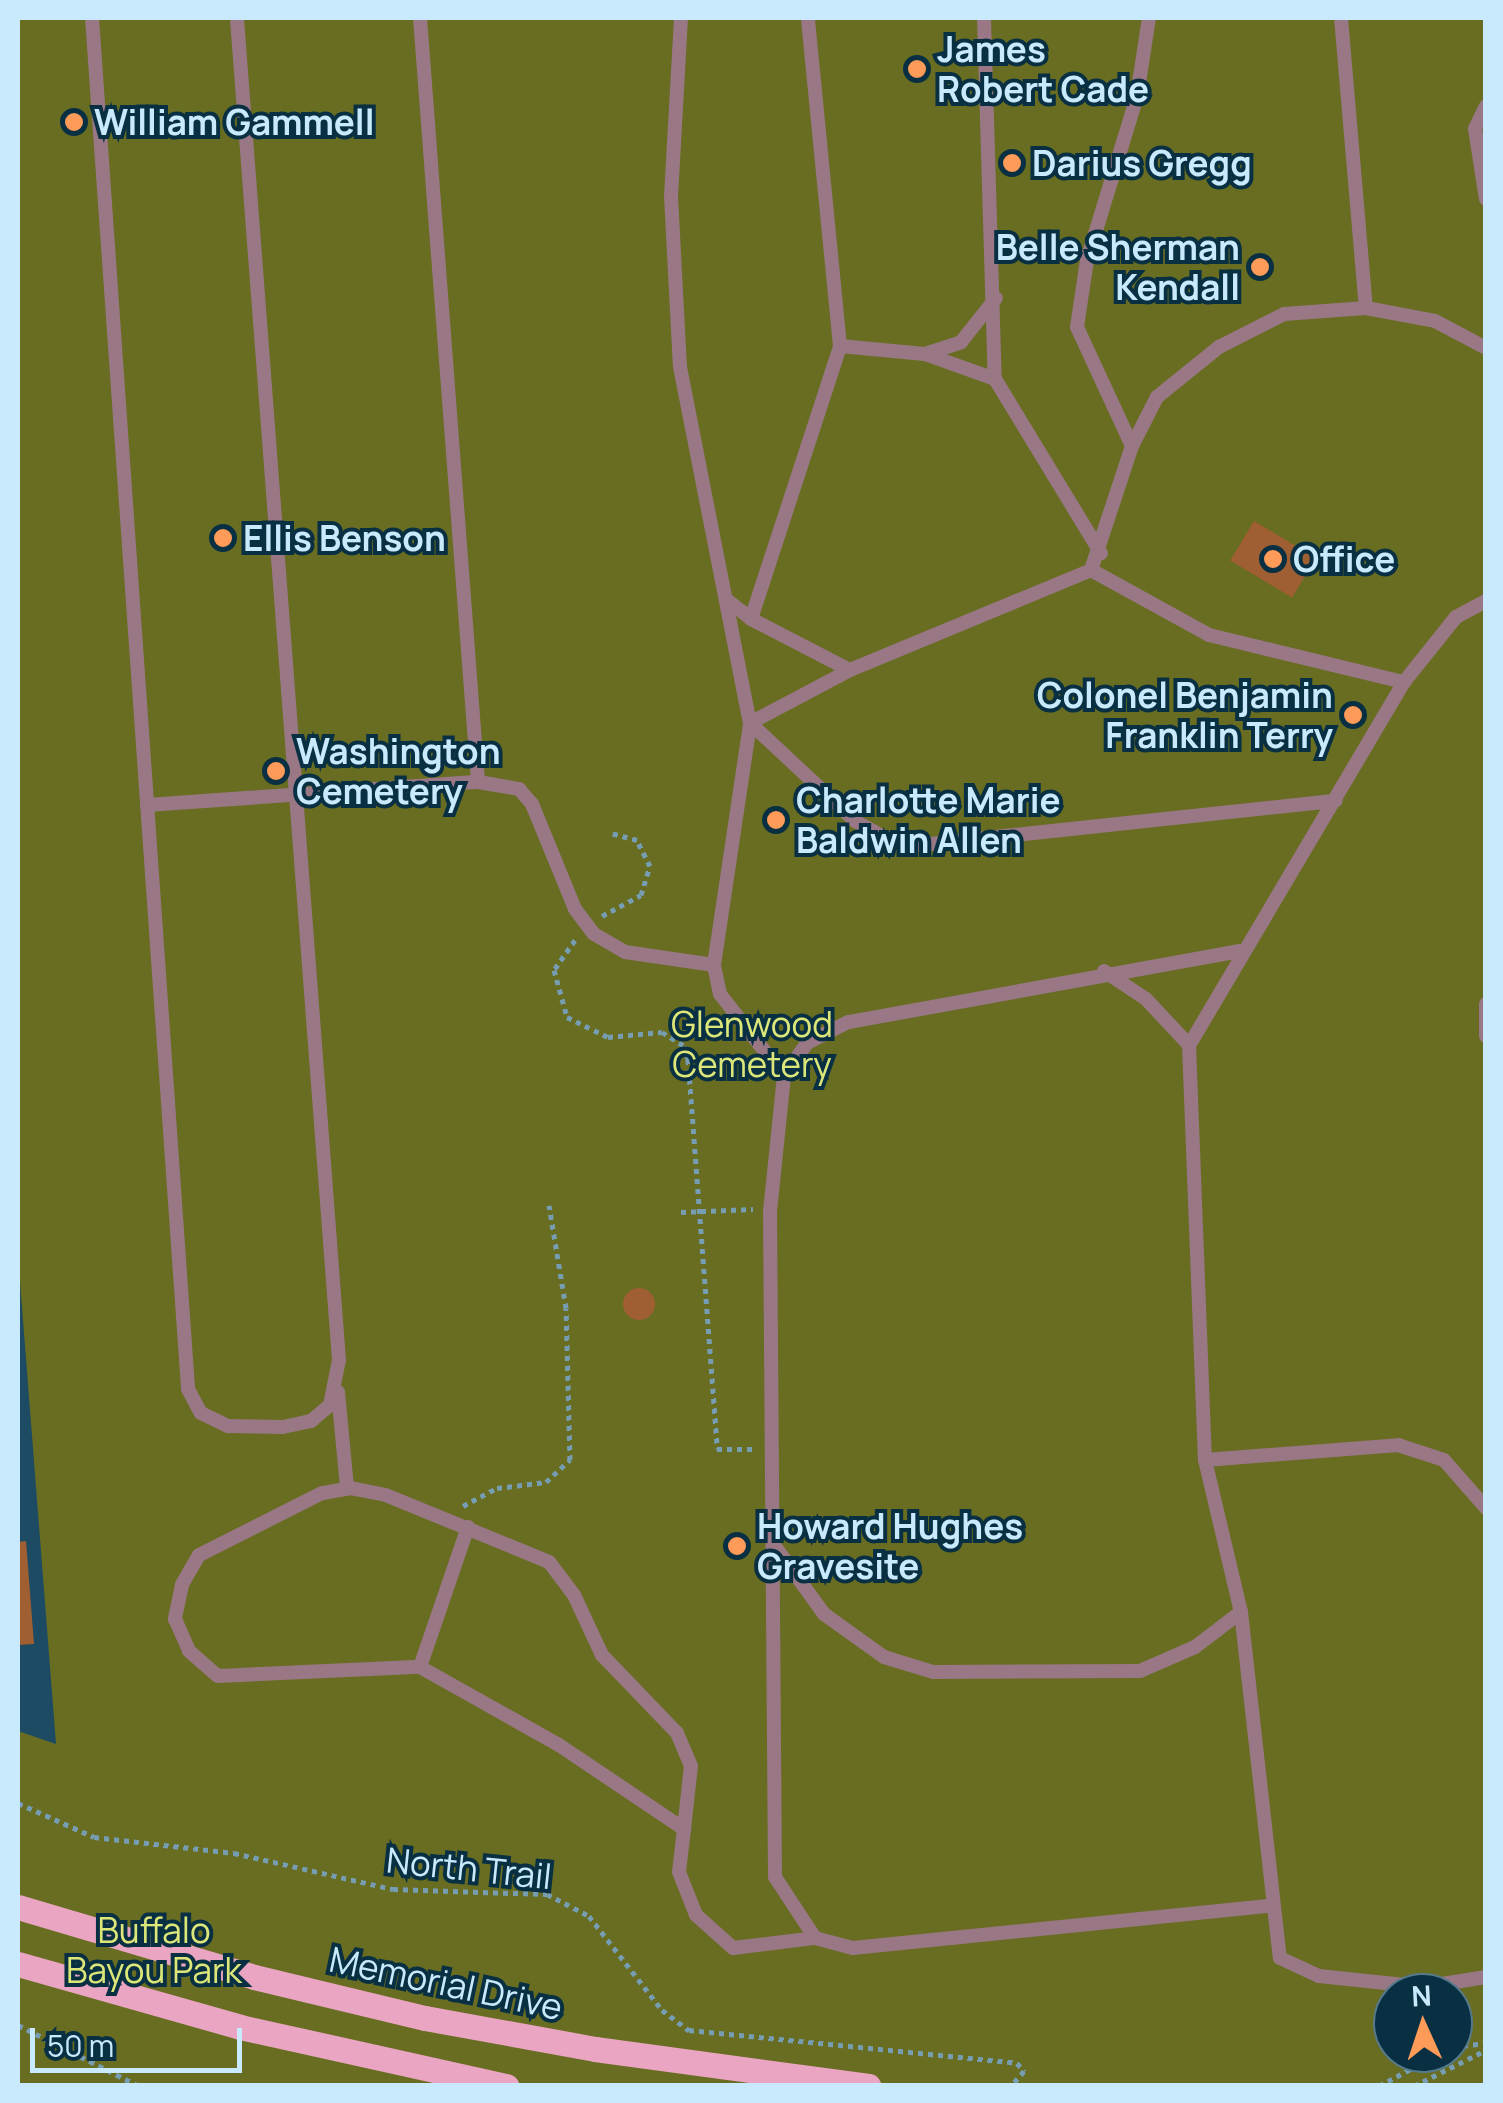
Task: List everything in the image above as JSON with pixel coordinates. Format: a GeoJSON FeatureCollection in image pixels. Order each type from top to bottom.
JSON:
{"type":"FeatureCollection","features":[{"type":"Feature","properties":{"kind":"main road","name":"Memorial Drive"},"geometry":{"type":"LineString","coordinates":[[18,1906],[235,1972],[425,2018],[784,2077],[869,2086]]}},
{"type":"Feature","properties":{"kind":"main road"},"geometry":{"type":"LineString","coordinates":[[18,1964],[240,2028],[506,2086]]}},
{"type":"Feature","properties":{"kind":"lane"},"geometry":{"type":"LineString","coordinates":[[92,18],[188,1390],[202,1413],[228,1426],[284,1427],[311,1421],[330,1405],[338,1386]]}},
{"type":"Feature","properties":{"kind":"lane"},"geometry":{"type":"LineString","coordinates":[[237,18],[347,1488]]}},
{"type":"Feature","properties":{"kind":"lane"},"geometry":{"type":"LineString","coordinates":[[420,18],[478,782]]}},
{"type":"Feature","properties":{"kind":"lane"},"geometry":{"type":"LineString","coordinates":[[681,18],[671,196],[680,366],[750,722],[714,965],[720,994],[784,1076]]}},
{"type":"Feature","properties":{"kind":"lane"},"geometry":{"type":"LineString","coordinates":[[751,620],[840,346],[808,18]]}},
{"type":"Feature","properties":{"kind":"lane"},"geometry":{"type":"LineString","coordinates":[[984,18],[996,379],[1101,553]]}},
{"type":"Feature","properties":{"kind":"lane"},"geometry":{"type":"LineString","coordinates":[[1132,446],[1077,327],[1087,260],[1138,96],[1148,18]]}},
{"type":"Feature","properties":{"kind":"lane"},"geometry":{"type":"LineString","coordinates":[[1341,18],[1366,308]]}},
{"type":"Feature","properties":{"kind":"lane"},"geometry":{"type":"LineString","coordinates":[[1486,106],[1475,129],[1486,199]]}},
{"type":"Feature","properties":{"kind":"lane"},"geometry":{"type":"LineString","coordinates":[[925,354],[960,342],[996,297]]}},
{"type":"Feature","properties":{"kind":"lane"},"geometry":{"type":"LineString","coordinates":[[750,722],[850,670],[1091,570],[1101,553],[1132,446],[1157,397],[1219,347],[1284,314],[1366,308],[1435,321],[1486,348]]}},
{"type":"Feature","properties":{"kind":"lane"},"geometry":{"type":"LineString","coordinates":[[840,346],[925,354],[996,379]]}},
{"type":"Feature","properties":{"kind":"lane"},"geometry":{"type":"LineString","coordinates":[[1091,570],[1209,634],[1404,682]]}},
{"type":"Feature","properties":{"kind":"lane"},"geometry":{"type":"LineString","coordinates":[[727,600],[751,620],[850,670]]}},
{"type":"Feature","properties":{"kind":"lane"},"geometry":{"type":"LineString","coordinates":[[1486,601],[1456,617],[1404,682],[1336,800],[1240,951],[1189,1045],[1205,1460],[1241,1612],[1280,1958],[1319,1976],[1423,1987],[1486,1977]]}},
{"type":"Feature","properties":{"kind":"lane"},"geometry":{"type":"LineString","coordinates":[[750,722],[856,821],[884,837],[921,845],[1336,800]]}},
{"type":"Feature","properties":{"kind":"lane"},"geometry":{"type":"LineString","coordinates":[[147,806],[478,782],[519,789],[532,804],[588,928],[624,952],[714,965]]}},
{"type":"Feature","properties":{"kind":"lane"},"geometry":{"type":"LineString","coordinates":[[815,1938],[775,1876],[776,1448],[770,1208],[784,1076],[807,1042],[848,1022],[1104,971],[1240,951]]}},
{"type":"Feature","properties":{"kind":"lane"},"geometry":{"type":"LineString","coordinates":[[1104,971],[1146,1000],[1189,1045]]}},
{"type":"Feature","properties":{"kind":"lane"},"geometry":{"type":"LineString","coordinates":[[1486,1004],[1486,1036]]}},
{"type":"Feature","properties":{"kind":"lane"},"geometry":{"type":"LineString","coordinates":[[1205,1460],[1398,1445],[1444,1460],[1486,1508]]}},
{"type":"Feature","properties":{"kind":"lane"},"geometry":{"type":"LineString","coordinates":[[684,1829],[559,1745],[420,1667],[218,1676],[189,1651],[175,1619],[199,1555],[322,1493],[347,1488],[386,1495],[549,1562],[574,1595],[602,1656],[676,1733],[690,1766],[684,1829],[679,1872],[696,1915],[732,1948],[815,1938],[853,1948],[1273,1904]]}},
{"type":"Feature","properties":{"kind":"lane"},"geometry":{"type":"LineString","coordinates":[[420,1667],[468,1527]]}},
{"type":"Feature","properties":{"kind":"lane"},"geometry":{"type":"LineString","coordinates":[[776,1549],[824,1614],[884,1657],[933,1672],[1140,1670],[1195,1648],[1241,1612]]}},
{"type":"Feature","properties":{"kind":"path"},"geometry":{"type":"LineString","coordinates":[[611,834],[637,840],[647,852],[648,882],[641,895],[588,928],[560,958],[557,997],[567,1017],[587,1031],[608,1037],[662,1032],[684,1046],[717,1449],[776,1448]]}},
{"type":"Feature","properties":{"kind":"path"},"geometry":{"type":"LineString","coordinates":[[452,1521],[468,1500],[546,1482],[570,1460],[566,1308],[549,1205]]}},
{"type":"Feature","properties":{"kind":"path"},"geometry":{"type":"LineString","coordinates":[[681,1212],[770,1208]]}},
{"type":"Feature","properties":{"kind":"path","name":"North Trail"},"geometry":{"type":"LineString","coordinates":[[18,1804],[94,1838],[234,1853],[393,1888],[548,1894],[589,1916],[662,2010],[689,2030],[1017,2062],[1024,2071],[1011,2086]]}},
{"type":"Feature","properties":{"kind":"path"},"geometry":{"type":"LineString","coordinates":[[18,2025],[139,2086]]}},
{"type":"Feature","properties":{"kind":"path"},"geometry":{"type":"LineString","coordinates":[[1414,2086],[1486,2046]]}},
{"type":"Feature","properties":{"kind":"path"},"geometry":{"type":"LineString","coordinates":[[1378,2086],[1402,2073]]}},
{"type":"Feature","properties":{"kind":"green space","name":"Glenwood Cemetery"},"geometry":{"type":"Polygon","coordinates":[[[18,18],[1485,18],[1485,2085],[18,2085],[18,1731],[56,1744],[18,1256],[18,18]]]}},
{"type":"Feature","properties":{"kind":"building","name":"Office"},"geometry":{"type":"Polygon","coordinates":[[[1254,521],[1316,558],[1292,598],[1230,560],[1254,521]]]}},
{"type":"Feature","properties":{"kind":"building"},"geometry":{"type":"Polygon","coordinates":[[[639,1288],[651,1292],[655,1304],[651,1316],[639,1320],[627,1316],[623,1304],[627,1292],[639,1288]]]}},
{"type":"Feature","properties":{"kind":"building"},"geometry":{"type":"Polygon","coordinates":[[[26,1541],[34,1644],[18,1645],[18,1542],[26,1541]]]}},
{"type":"Feature","properties":{"kind":"place","name":"James Robert Cade"},"geometry":{"type":"Point","coordinates":[917,69]}},
{"type":"Feature","properties":{"kind":"place","name":"William Gammell"},"geometry":{"type":"Point","coordinates":[74,122]}},
{"type":"Feature","properties":{"kind":"place","name":"Darius Gregg"},"geometry":{"type":"Point","coordinates":[1012,163]}},
{"type":"Feature","properties":{"kind":"place","name":"Belle Sherman Kendall"},"geometry":{"type":"Point","coordinates":[1260,267]}},
{"type":"Feature","properties":{"kind":"place","name":"Ellis Benson"},"geometry":{"type":"Point","coordinates":[223,538]}},
{"type":"Feature","properties":{"kind":"place","name":"Office"},"geometry":{"type":"Point","coordinates":[1273,559]}},
{"type":"Feature","properties":{"kind":"place","name":"Colonel Benjamin Franklin Terry"},"geometry":{"type":"Point","coordinates":[1353,715]}},
{"type":"Feature","properties":{"kind":"place","name":"Washington Cemetery"},"geometry":{"type":"Point","coordinates":[276,771]}},
{"type":"Feature","properties":{"kind":"place","name":"Charlotte Marie Baldwin Allen"},"geometry":{"type":"Point","coordinates":[776,820]}},
{"type":"Feature","properties":{"kind":"place","name":"Howard Hughes Gravesite"},"geometry":{"type":"Point","coordinates":[737,1546]}},
{"type":"Feature","properties":{"kind":"park label","name":"Buffalo Bayou Park"},"geometry":{"type":"Point","coordinates":[154,1950]}}]}
